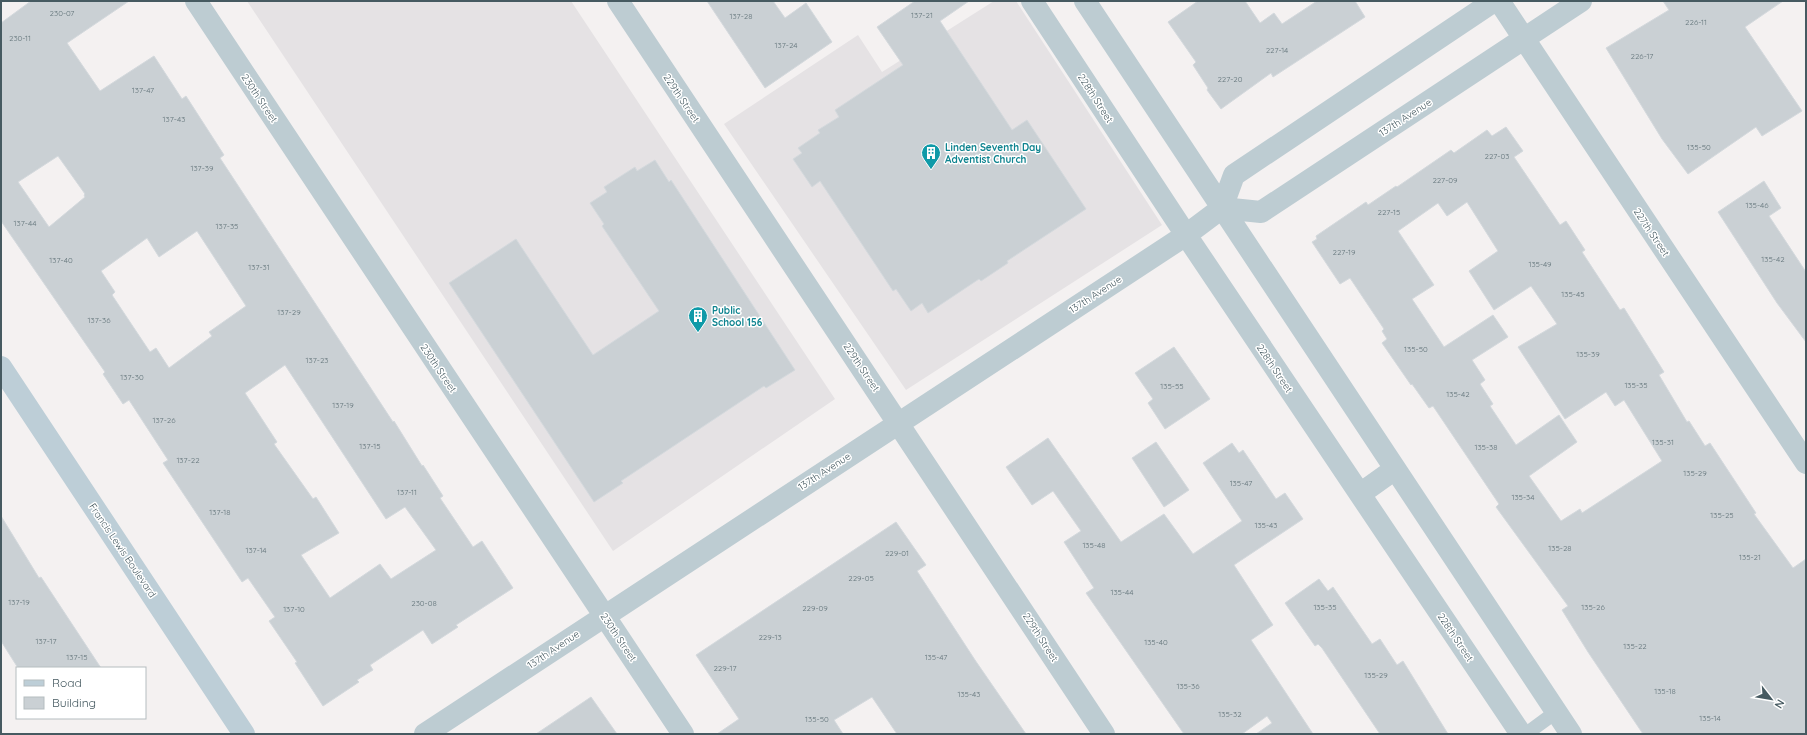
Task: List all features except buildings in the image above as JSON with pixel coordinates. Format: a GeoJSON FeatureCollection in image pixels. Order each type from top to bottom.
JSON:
{"type":"FeatureCollection","features":[{"type":"Feature","properties":{"kind":"street","name":"230th Street"},"geometry":{"type":"LineString","coordinates":[[196,1],[683,734]]}},
{"type":"Feature","properties":{"kind":"street","name":"229th Street"},"geometry":{"type":"LineString","coordinates":[[618,1],[1104,734]]}},
{"type":"Feature","properties":{"kind":"street","name":"228th Street"},"geometry":{"type":"LineString","coordinates":[[1032,1],[1186,235],[1521,734]]}},
{"type":"Feature","properties":{"kind":"street"},"geometry":{"type":"LineString","coordinates":[[1085,1],[1571,734]]}},
{"type":"Feature","properties":{"kind":"street"},"geometry":{"type":"LineString","coordinates":[[1222,208],[1234,175],[1494,1]]}},
{"type":"Feature","properties":{"kind":"street","name":"227th Street"},"geometry":{"type":"LineString","coordinates":[[1499,1],[1806,463]]}},
{"type":"Feature","properties":{"kind":"street","name":"137th Avenue"},"geometry":{"type":"LineString","coordinates":[[425,734],[898,422],[1186,235],[1222,208],[1261,212],[1581,1]]}},
{"type":"Feature","properties":{"kind":"street","name":"Francis Lewis Boulevard"},"geometry":{"type":"LineString","coordinates":[[1,367],[244,734]]}},
{"type":"Feature","properties":{"kind":"street"},"geometry":{"type":"LineString","coordinates":[[1360,494],[1395,469]]}},
{"type":"Feature","properties":{"kind":"lane"},"geometry":{"type":"LineString","coordinates":[[1526,734],[1556,712]]}},
{"type":"Feature","properties":{"kind":"shaded area"},"geometry":{"type":"Polygon","coordinates":[[[247,1],[571,1],[835,399],[613,551],[247,1]]]}},
{"type":"Feature","properties":{"kind":"shaded area"},"geometry":{"type":"Polygon","coordinates":[[[994,1],[1016,1],[1162,225],[906,390],[724,124],[858,35],[882,72],[994,1]]]}},
{"type":"Feature","properties":{"kind":"place","name":"Linden Seventh Day Adventist Church"},"geometry":{"type":"Point","coordinates":[931,170]}},
{"type":"Feature","properties":{"kind":"place","name":"Public School 156"},"geometry":{"type":"Point","coordinates":[698,333]}}]}
